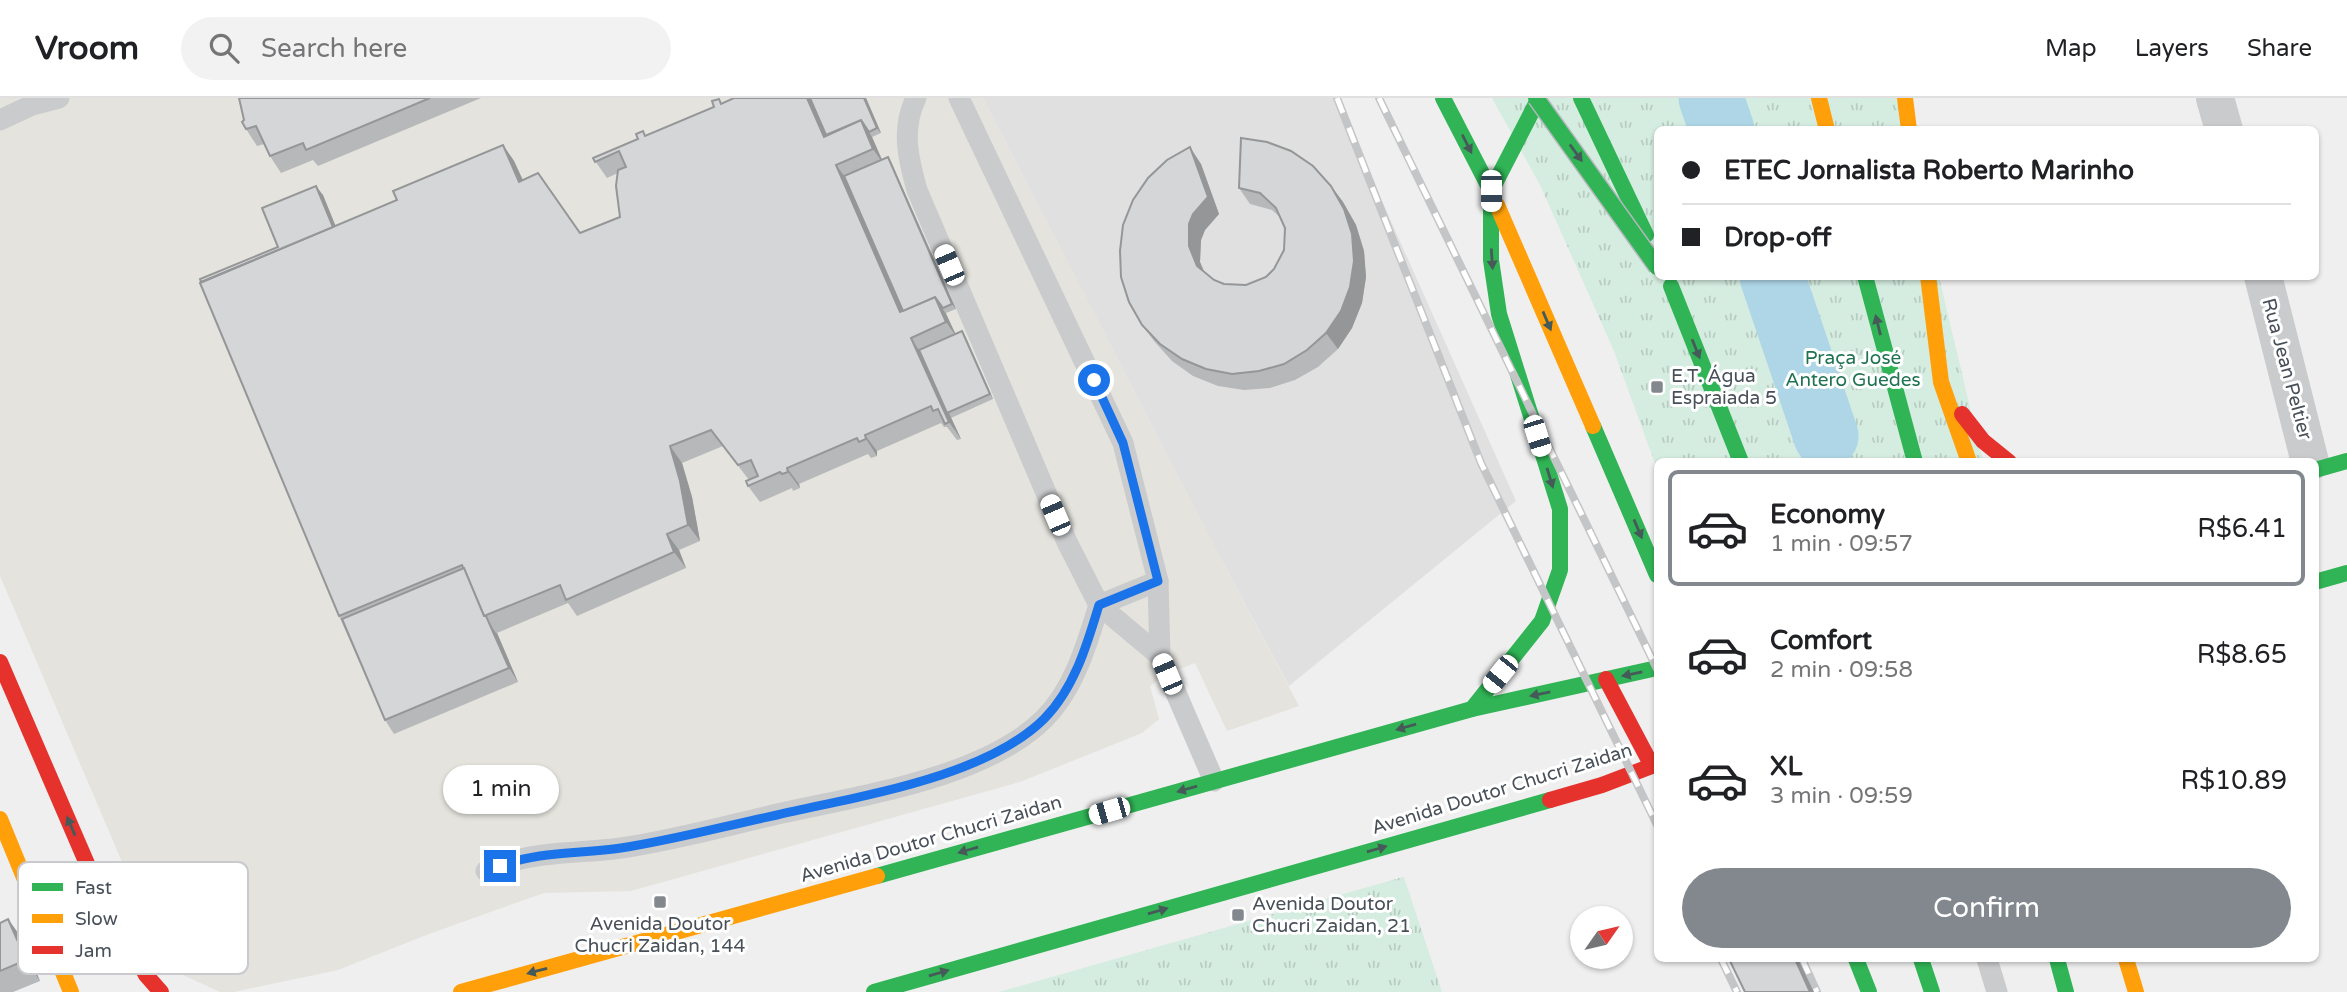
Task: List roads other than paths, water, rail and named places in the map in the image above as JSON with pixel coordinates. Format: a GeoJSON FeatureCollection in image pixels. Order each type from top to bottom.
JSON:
{"type":"FeatureCollection","features":[{"type":"Feature","properties":{"kind":"main road"},"geometry":{"type":"LineString","coordinates":[[1443,98],[1491,191],[1654,568]]}},
{"type":"Feature","properties":{"kind":"main road"},"geometry":{"type":"LineString","coordinates":[[1472,709],[1542,621],[1560,570],[1560,509],[1499,314],[1491,260],[1491,191],[1538,98],[1654,263]]}},
{"type":"Feature","properties":{"kind":"main road"},"geometry":{"type":"LineString","coordinates":[[1581,98],[1654,251]]}},
{"type":"Feature","properties":{"kind":"main road"},"geometry":{"type":"LineString","coordinates":[[1819,98],[1827,126]]}},
{"type":"Feature","properties":{"kind":"main road"},"geometry":{"type":"LineString","coordinates":[[1905,98],[1908,126]]}},
{"type":"Feature","properties":{"kind":"main road"},"geometry":{"type":"LineString","coordinates":[[1667,280],[1739,458]]}},
{"type":"Feature","properties":{"kind":"main road"},"geometry":{"type":"LineString","coordinates":[[1866,280],[1914,458]]}},
{"type":"Feature","properties":{"kind":"main road"},"geometry":{"type":"LineString","coordinates":[[1928,280],[1941,382],[1968,458]]}},
{"type":"Feature","properties":{"kind":"main road"},"geometry":{"type":"LineString","coordinates":[[1941,382],[1976,436],[2002,458]]}},
{"type":"Feature","properties":{"kind":"main road"},"geometry":{"type":"LineString","coordinates":[[2319,469],[2347,461]]}},
{"type":"Feature","properties":{"kind":"main road"},"geometry":{"type":"LineString","coordinates":[[0,662],[86,862]]}},
{"type":"Feature","properties":{"kind":"main road","name":"Avenida Doutor Chucri Zaidan"},"geometry":{"type":"LineString","coordinates":[[461,992],[1472,709],[1654,669]]}},
{"type":"Feature","properties":{"kind":"main road"},"geometry":{"type":"LineString","coordinates":[[1606,679],[1654,767]]}},
{"type":"Feature","properties":{"kind":"main road","name":"Avenida Doutor Chucri Zaidan"},"geometry":{"type":"LineString","coordinates":[[874,992],[1654,769]]}},
{"type":"Feature","properties":{"kind":"main road"},"geometry":{"type":"LineString","coordinates":[[0,819],[18,863]]}},
{"type":"Feature","properties":{"kind":"main road"},"geometry":{"type":"LineString","coordinates":[[1858,962],[1869,992]]}},
{"type":"Feature","properties":{"kind":"main road"},"geometry":{"type":"LineString","coordinates":[[1922,962],[1932,992]]}},
{"type":"Feature","properties":{"kind":"main road"},"geometry":{"type":"LineString","coordinates":[[2058,962],[2067,992]]}},
{"type":"Feature","properties":{"kind":"main road"},"geometry":{"type":"LineString","coordinates":[[2127,962],[2136,992]]}},
{"type":"Feature","properties":{"kind":"main road"},"geometry":{"type":"LineString","coordinates":[[64,974],[71,992]]}},
{"type":"Feature","properties":{"kind":"main road"},"geometry":{"type":"LineString","coordinates":[[140,974],[142,979],[161,992]]}},
{"type":"Feature","properties":{"kind":"street"},"geometry":{"type":"LineString","coordinates":[[2215,98],[2223,126]]}},
{"type":"Feature","properties":{"kind":"street","name":"Rua Jean Peltier"},"geometry":{"type":"LineString","coordinates":[[2264,280],[2310,458]]}},
{"type":"Feature","properties":{"kind":"lane"},"geometry":{"type":"LineString","coordinates":[[0,120],[32,105],[60,98]]}},
{"type":"Feature","properties":{"kind":"lane"},"geometry":{"type":"LineString","coordinates":[[916,98],[905,131],[908,160],[917,190],[1063,533],[1099,605],[1160,656]]}},
{"type":"Feature","properties":{"kind":"lane"},"geometry":{"type":"LineString","coordinates":[[959,98],[1123,443],[1158,581],[1160,656],[1214,781]]}},
{"type":"Feature","properties":{"kind":"lane"},"geometry":{"type":"LineString","coordinates":[[1099,605],[1158,581]]}},
{"type":"Feature","properties":{"kind":"lane"},"geometry":{"type":"LineString","coordinates":[[486,871],[515,860],[542,855],[621,848],[687,835],[899,787],[986,759],[1018,741],[1045,718],[1067,690],[1087,644],[1099,605]]}},
{"type":"Feature","properties":{"kind":"lane"},"geometry":{"type":"LineString","coordinates":[[1938,962],[1949,992]]}},
{"type":"Feature","properties":{"kind":"lane"},"geometry":{"type":"LineString","coordinates":[[1988,962],[1997,992]]}},
{"type":"Feature","properties":{"kind":"lane"},"geometry":{"type":"LineString","coordinates":[[2067,962],[2076,992]]}},
{"type":"Feature","properties":{"kind":"waterway"},"geometry":{"type":"LineString","coordinates":[[1711,98],[1721,126]]}},
{"type":"Feature","properties":{"kind":"waterway"},"geometry":{"type":"LineString","coordinates":[[1773,280],[1826,436]]}},
{"type":"Feature","properties":{"kind":"railway"},"geometry":{"type":"LineString","coordinates":[[1337,98],[1481,463],[1654,819]]}},
{"type":"Feature","properties":{"kind":"railway"},"geometry":{"type":"LineString","coordinates":[[1379,98],[1654,663]]}},
{"type":"Feature","properties":{"kind":"railway"},"geometry":{"type":"LineString","coordinates":[[1722,962],[1737,992]]}},
{"type":"Feature","properties":{"kind":"railway"},"geometry":{"type":"LineString","coordinates":[[1803,962],[1817,992]]}},
{"type":"Feature","properties":{"kind":"place","name":"E.T. Água Espraiada 5"},"geometry":{"type":"Point","coordinates":[1657,387]}},
{"type":"Feature","properties":{"kind":"place","name":"Avenida Doutor Chucri Zaidan, 144"},"geometry":{"type":"Point","coordinates":[660,902]}},
{"type":"Feature","properties":{"kind":"place","name":"Avenida Doutor Chucri Zaidan, 21"},"geometry":{"type":"Point","coordinates":[1238,915]}},
{"type":"Feature","properties":{"kind":"park label","name":"Praça José Antero Guedes"},"geometry":{"type":"Point","coordinates":[1853,369]}}]}
